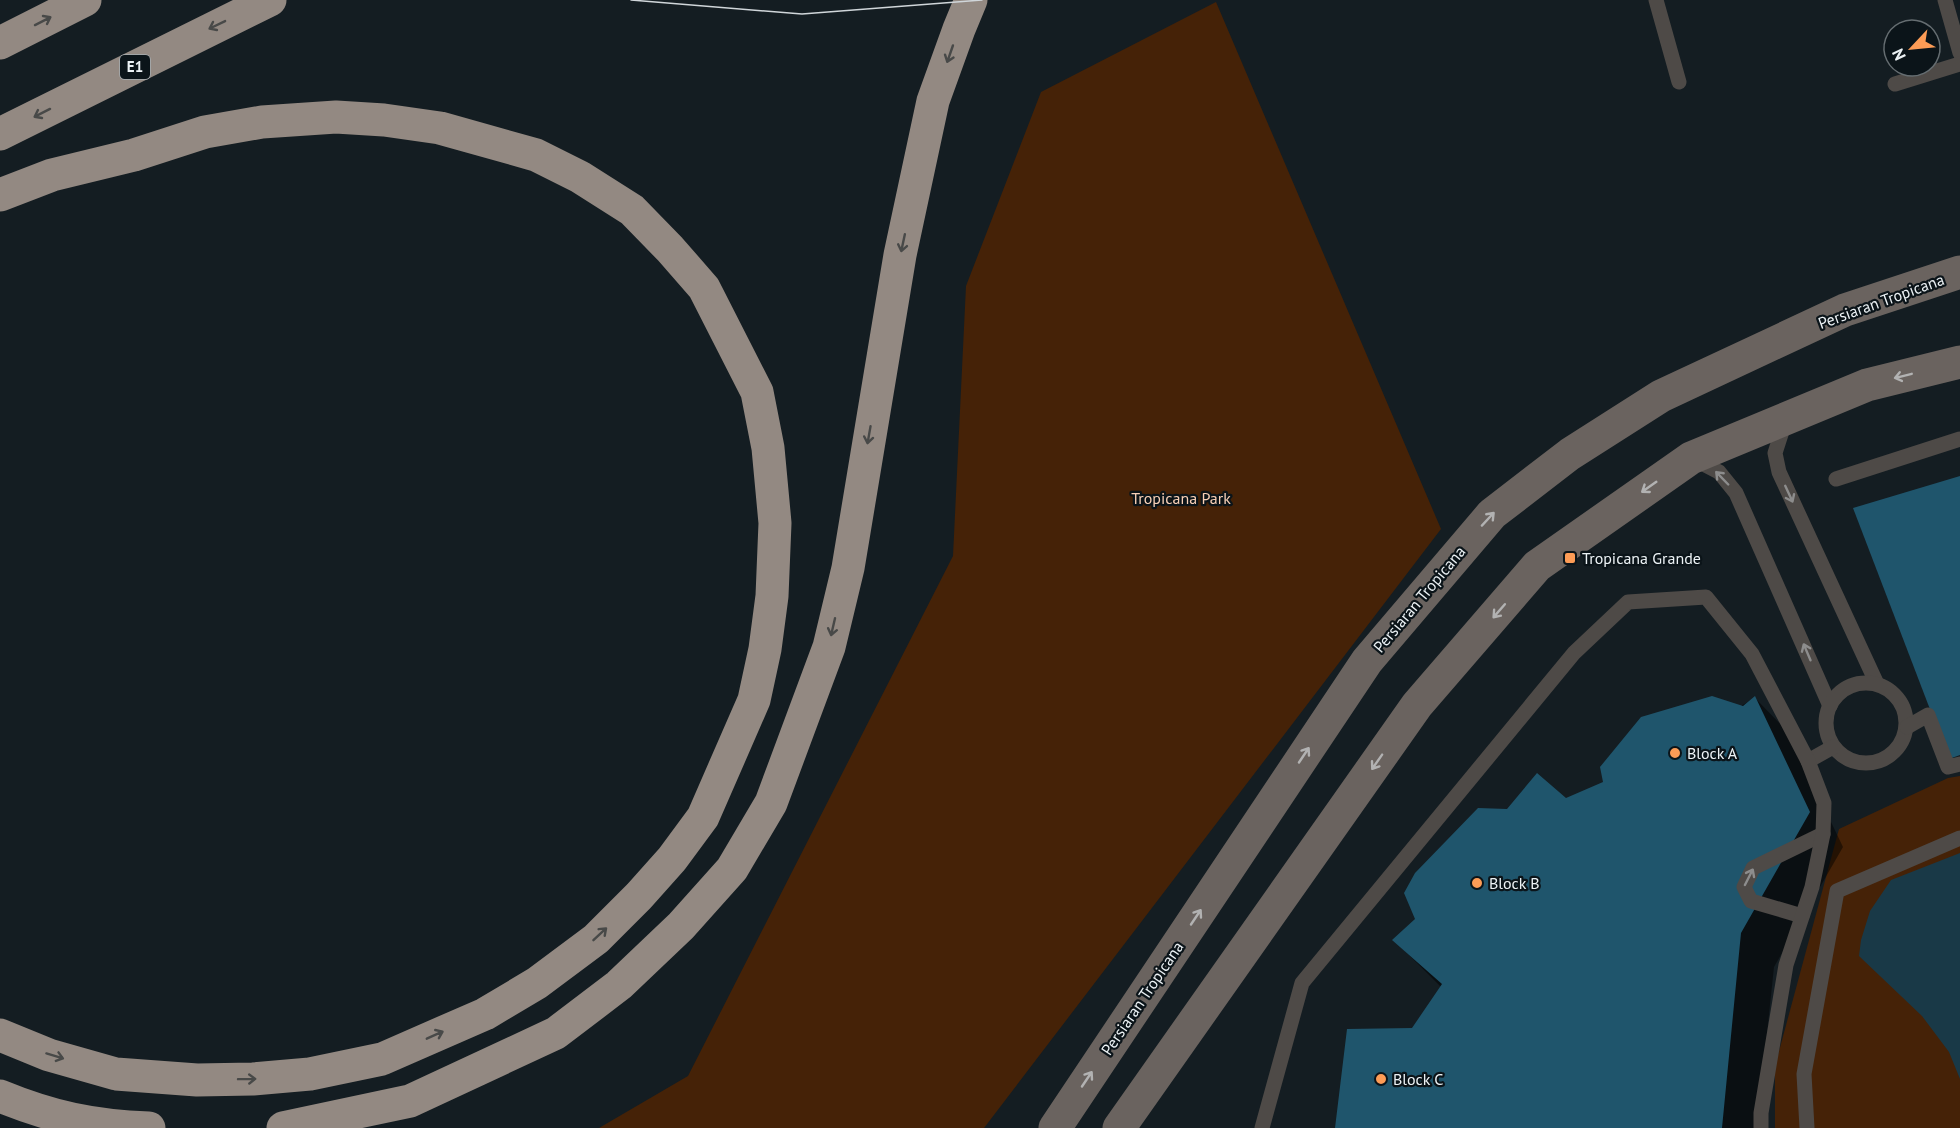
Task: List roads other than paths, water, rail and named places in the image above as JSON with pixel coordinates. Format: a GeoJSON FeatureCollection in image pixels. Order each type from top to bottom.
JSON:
{"type":"FeatureCollection","features":[{"type":"Feature","properties":{"kind":"highway"},"geometry":{"type":"LineString","coordinates":[[0,43],[85,0]]}},
{"type":"Feature","properties":{"kind":"highway","name":"E1"},"geometry":{"type":"LineString","coordinates":[[0,134],[270,0]]}},
{"type":"Feature","properties":{"kind":"highway"},"geometry":{"type":"LineString","coordinates":[[283,1128],[410,1101],[556,1033],[619,985],[681,926],[732,869],[771,803],[829,647],[848,568],[900,255],[933,101],[958,29],[971,0]]}},
{"type":"Feature","properties":{"kind":"highway"},"geometry":{"type":"LineString","coordinates":[[0,195],[52,175],[134,155],[205,132],[262,122],[336,117],[384,120],[440,128],[536,155],[580,177],[632,210],[704,288],[757,392],[768,448],[775,523],[772,596],[765,650],[754,700],[703,817],[672,860],[596,939],[537,983],[485,1014],[382,1059],[309,1074],[253,1079],[197,1080],[116,1074],[49,1055],[0,1035]]}},
{"type":"Feature","properties":{"kind":"highway"},"geometry":{"type":"LineString","coordinates":[[0,1096],[32,1109],[74,1121],[149,1128]]}},
{"type":"Feature","properties":{"kind":"main road","name":"Persiaran Tropicana"},"geometry":{"type":"LineString","coordinates":[[1055,1128],[1367,661],[1492,514],[1570,454],[1661,396],[1845,310],[1960,272]]}},
{"type":"Feature","properties":{"kind":"main road"},"geometry":{"type":"LineString","coordinates":[[1119,1128],[1417,705],[1538,566],[1691,458],[1867,385],[1960,363]]}},
{"type":"Feature","properties":{"kind":"lane"},"geometry":{"type":"LineString","coordinates":[[1656,0],[1678,82]]}},
{"type":"Feature","properties":{"kind":"lane"},"geometry":{"type":"LineString","coordinates":[[1945,0],[1960,53]]}},
{"type":"Feature","properties":{"kind":"lane"},"geometry":{"type":"LineString","coordinates":[[1895,84],[1960,64]]}},
{"type":"Feature","properties":{"kind":"lane"},"geometry":{"type":"LineString","coordinates":[[1786,419],[1775,453],[1779,472],[1877,684]]}},
{"type":"Feature","properties":{"kind":"lane"},"geometry":{"type":"LineString","coordinates":[[1836,479],[1960,439]]}},
{"type":"Feature","properties":{"kind":"lane"},"geometry":{"type":"LineString","coordinates":[[1691,458],[1719,472],[1736,493],[1830,706]]}},
{"type":"Feature","properties":{"kind":"lane"},"geometry":{"type":"LineString","coordinates":[[1262,1128],[1302,983],[1574,653],[1628,602],[1706,597],[1752,654],[1808,761],[1824,802],[1823,834],[1812,887],[1786,965],[1761,1113],[1761,1128]]}},
{"type":"Feature","properties":{"kind":"lane"},"geometry":{"type":"LineString","coordinates":[[1863,682],[1877,684],[1900,699],[1907,727],[1903,741],[1895,752],[1884,760],[1870,764],[1856,763],[1844,757],[1833,747],[1827,734],[1826,720],[1830,706],[1837,694],[1849,686],[1863,682]]}},
{"type":"Feature","properties":{"kind":"lane"},"geometry":{"type":"LineString","coordinates":[[1907,727],[1928,715],[1948,767],[1960,764]]}},
{"type":"Feature","properties":{"kind":"lane"},"geometry":{"type":"LineString","coordinates":[[1808,761],[1833,747]]}},
{"type":"Feature","properties":{"kind":"lane"},"geometry":{"type":"LineString","coordinates":[[1802,916],[1751,901],[1744,887],[1753,868],[1823,834]]}},
{"type":"Feature","properties":{"kind":"lane"},"geometry":{"type":"LineString","coordinates":[[1807,1128],[1804,1074],[1838,891],[1960,838]]}},
{"type":"Feature","properties":{"kind":"water"},"geometry":{"type":"Polygon","coordinates":[[[1960,853],[1960,1079],[1949,1052],[1922,1016],[1859,956],[1861,940],[1870,911],[1891,880],[1960,853]]]}},
{"type":"Feature","properties":{"kind":"tram line"},"geometry":{"type":"LineString","coordinates":[[631,0],[802,14],[982,0]]}},
{"type":"Feature","properties":{"kind":"place","name":"Tropicana Grande"},"geometry":{"type":"Point","coordinates":[1570,558]}},
{"type":"Feature","properties":{"kind":"place","name":"Block A"},"geometry":{"type":"Point","coordinates":[1675,753]}},
{"type":"Feature","properties":{"kind":"place","name":"Block B"},"geometry":{"type":"Point","coordinates":[1477,883]}},
{"type":"Feature","properties":{"kind":"place","name":"Block C"},"geometry":{"type":"Point","coordinates":[1381,1079]}},
{"type":"Feature","properties":{"kind":"park label","name":"Tropicana Park"},"geometry":{"type":"Point","coordinates":[1181,498]}}]}
